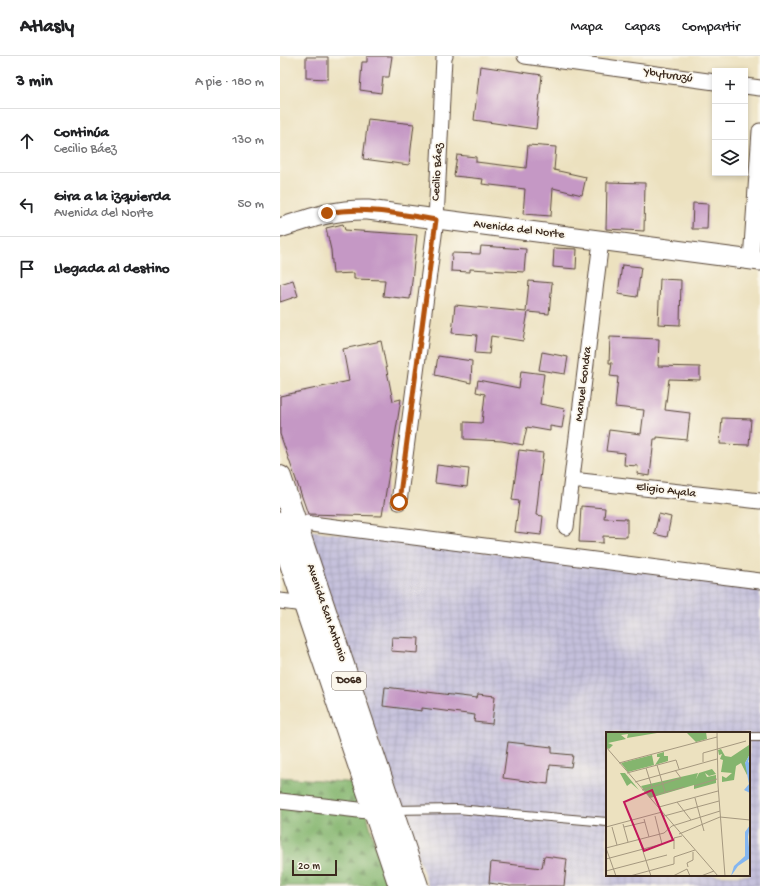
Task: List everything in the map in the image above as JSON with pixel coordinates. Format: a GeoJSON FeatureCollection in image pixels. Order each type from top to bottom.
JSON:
{"type":"FeatureCollection","features":[{"type":"Feature","properties":{"kind":"main road","name":"Avenida San Antonio"},"geometry":{"type":"LineString","coordinates":[[280,477],[285,524],[304,604],[384,811],[417,886]]}},
{"type":"Feature","properties":{"kind":"main road","name":"Avenida San Antonio"},"geometry":{"type":"LineString","coordinates":[[285,524],[384,811],[400,886]]}},
{"type":"Feature","properties":{"kind":"street","name":"Cecilio Báez"},"geometry":{"type":"LineString","coordinates":[[399,502],[436,220],[445,56]]}},
{"type":"Feature","properties":{"kind":"street","name":"Ybyturuzú"},"geometry":{"type":"LineString","coordinates":[[525,56],[712,82]]}},
{"type":"Feature","properties":{"kind":"street"},"geometry":{"type":"LineString","coordinates":[[748,86],[760,88]]}},
{"type":"Feature","properties":{"kind":"street"},"geometry":{"type":"LineString","coordinates":[[755,261],[760,131]]}},
{"type":"Feature","properties":{"kind":"street","name":"Avenida del Norte"},"geometry":{"type":"LineString","coordinates":[[280,228],[327,213],[347,209],[368,210],[755,261]]}},
{"type":"Feature","properties":{"kind":"street","name":"Manuel Gondra"},"geometry":{"type":"LineString","coordinates":[[566,527],[601,241]]}},
{"type":"Feature","properties":{"kind":"street","name":"Eligio Ayala"},"geometry":{"type":"LineString","coordinates":[[572,480],[760,501]]}},
{"type":"Feature","properties":{"kind":"street"},"geometry":{"type":"LineString","coordinates":[[285,524],[760,581]]}},
{"type":"Feature","properties":{"kind":"street"},"geometry":{"type":"LineString","coordinates":[[280,601],[304,604]]}},
{"type":"Feature","properties":{"kind":"street"},"geometry":{"type":"LineString","coordinates":[[280,801],[384,811]]}},
{"type":"Feature","properties":{"kind":"lane"},"geometry":{"type":"LineString","coordinates":[[384,811],[456,809],[606,822]]}},
{"type":"Feature","properties":{"kind":"shaded area"},"geometry":{"type":"Polygon","coordinates":[[[307,530],[760,585],[760,886],[428,886],[307,530]]]}},
{"type":"Feature","properties":{"kind":"green space"},"geometry":{"type":"Polygon","coordinates":[[[280,777],[358,783],[387,886],[280,886],[280,777]]]}},
{"type":"Feature","properties":{"kind":"building"},"geometry":{"type":"Polygon","coordinates":[[[367,56],[392,56],[389,77],[383,77],[381,93],[360,90],[362,62],[367,62],[367,56]]]}},
{"type":"Feature","properties":{"kind":"building"},"geometry":{"type":"Polygon","coordinates":[[[306,57],[328,57],[328,79],[306,78],[306,57]]]}},
{"type":"Feature","properties":{"kind":"building"},"geometry":{"type":"Polygon","coordinates":[[[480,66],[542,75],[536,129],[474,120],[480,66]]]}},
{"type":"Feature","properties":{"kind":"building"},"geometry":{"type":"Polygon","coordinates":[[[368,119],[414,124],[409,165],[363,159],[368,119]]]}},
{"type":"Feature","properties":{"kind":"building"},"geometry":{"type":"Polygon","coordinates":[[[528,145],[556,147],[554,170],[586,177],[582,195],[553,188],[551,216],[523,214],[525,189],[482,184],[483,179],[454,176],[457,155],[476,157],[476,162],[526,168],[528,145]]]}},
{"type":"Feature","properties":{"kind":"building"},"geometry":{"type":"Polygon","coordinates":[[[607,182],[645,183],[644,231],[606,229],[607,182]]]}},
{"type":"Feature","properties":{"kind":"building"},"geometry":{"type":"Polygon","coordinates":[[[693,203],[708,204],[707,229],[692,229],[693,203]]]}},
{"type":"Feature","properties":{"kind":"building"},"geometry":{"type":"Polygon","coordinates":[[[343,224],[345,230],[417,235],[410,299],[383,296],[385,280],[354,279],[354,273],[333,274],[331,250],[326,228],[343,224]]]}},
{"type":"Feature","properties":{"kind":"building"},"geometry":{"type":"Polygon","coordinates":[[[481,246],[526,249],[524,272],[470,269],[470,272],[451,271],[452,253],[480,254],[481,246]]]}},
{"type":"Feature","properties":{"kind":"building"},"geometry":{"type":"Polygon","coordinates":[[[554,248],[577,249],[576,269],[553,267],[554,248]]]}},
{"type":"Feature","properties":{"kind":"building"},"geometry":{"type":"Polygon","coordinates":[[[622,265],[641,267],[637,297],[618,294],[622,265]]]}},
{"type":"Feature","properties":{"kind":"building"},"geometry":{"type":"Polygon","coordinates":[[[660,279],[681,280],[680,325],[658,324],[660,279]]]}},
{"type":"Feature","properties":{"kind":"building"},"geometry":{"type":"Polygon","coordinates":[[[293,280],[298,296],[280,302],[280,284],[293,280]]]}},
{"type":"Feature","properties":{"kind":"building"},"geometry":{"type":"Polygon","coordinates":[[[529,281],[552,283],[549,314],[528,312],[523,341],[491,336],[489,354],[475,353],[477,335],[452,333],[455,305],[526,312],[529,281]]]}},
{"type":"Feature","properties":{"kind":"building"},"geometry":{"type":"Polygon","coordinates":[[[610,337],[659,339],[658,366],[700,367],[700,380],[669,379],[665,410],[690,413],[687,440],[657,437],[657,439],[654,439],[650,476],[637,474],[638,466],[624,465],[625,453],[606,451],[609,430],[641,434],[644,410],[615,407],[618,377],[610,376],[612,363],[609,363],[610,337]]]}},
{"type":"Feature","properties":{"kind":"building"},"geometry":{"type":"Polygon","coordinates":[[[381,341],[393,401],[401,399],[382,516],[308,514],[280,434],[280,396],[349,381],[343,349],[381,341]]]}},
{"type":"Feature","properties":{"kind":"building"},"geometry":{"type":"Polygon","coordinates":[[[542,352],[568,357],[565,374],[539,370],[542,352]]]}},
{"type":"Feature","properties":{"kind":"building"},"geometry":{"type":"Polygon","coordinates":[[[438,356],[472,361],[471,383],[435,375],[438,356]]]}},
{"type":"Feature","properties":{"kind":"building"},"geometry":{"type":"Polygon","coordinates":[[[521,371],[544,374],[540,404],[565,409],[562,428],[550,426],[550,431],[527,427],[523,445],[502,441],[464,439],[464,422],[482,423],[485,394],[476,392],[478,380],[519,388],[521,371]]]}},
{"type":"Feature","properties":{"kind":"building"},"geometry":{"type":"Polygon","coordinates":[[[722,418],[751,419],[749,445],[720,444],[722,418]]]}},
{"type":"Feature","properties":{"kind":"building"},"geometry":{"type":"Polygon","coordinates":[[[519,450],[543,453],[536,515],[543,516],[541,535],[515,532],[519,501],[512,500],[519,450]]]}},
{"type":"Feature","properties":{"kind":"building"},"geometry":{"type":"Polygon","coordinates":[[[437,465],[469,469],[467,487],[435,483],[437,465]]]}},
{"type":"Feature","properties":{"kind":"building"},"geometry":{"type":"Polygon","coordinates":[[[581,506],[605,508],[604,518],[627,519],[627,537],[603,536],[603,543],[579,542],[581,506]]]}},
{"type":"Feature","properties":{"kind":"building"},"geometry":{"type":"Polygon","coordinates":[[[659,514],[671,517],[667,537],[654,534],[659,514]]]}},
{"type":"Feature","properties":{"kind":"building"},"geometry":{"type":"Polygon","coordinates":[[[392,637],[419,638],[418,653],[391,651],[392,637]]]}},
{"type":"Feature","properties":{"kind":"building"},"geometry":{"type":"Polygon","coordinates":[[[385,687],[477,698],[478,694],[495,696],[492,724],[474,722],[475,715],[422,708],[422,711],[383,706],[385,687]]]}},
{"type":"Feature","properties":{"kind":"building"},"geometry":{"type":"Polygon","coordinates":[[[508,742],[552,747],[552,753],[573,755],[571,767],[550,765],[548,784],[503,778],[508,742]]]}},
{"type":"Feature","properties":{"kind":"building"},"geometry":{"type":"Polygon","coordinates":[[[544,856],[567,859],[564,886],[510,886],[489,883],[491,862],[542,868],[544,856]]]}},
{"type":"Feature","properties":{"kind":"route"},"geometry":{"type":"LineString","coordinates":[[327,213],[347,209],[368,210],[436,220],[399,502]]}}]}
